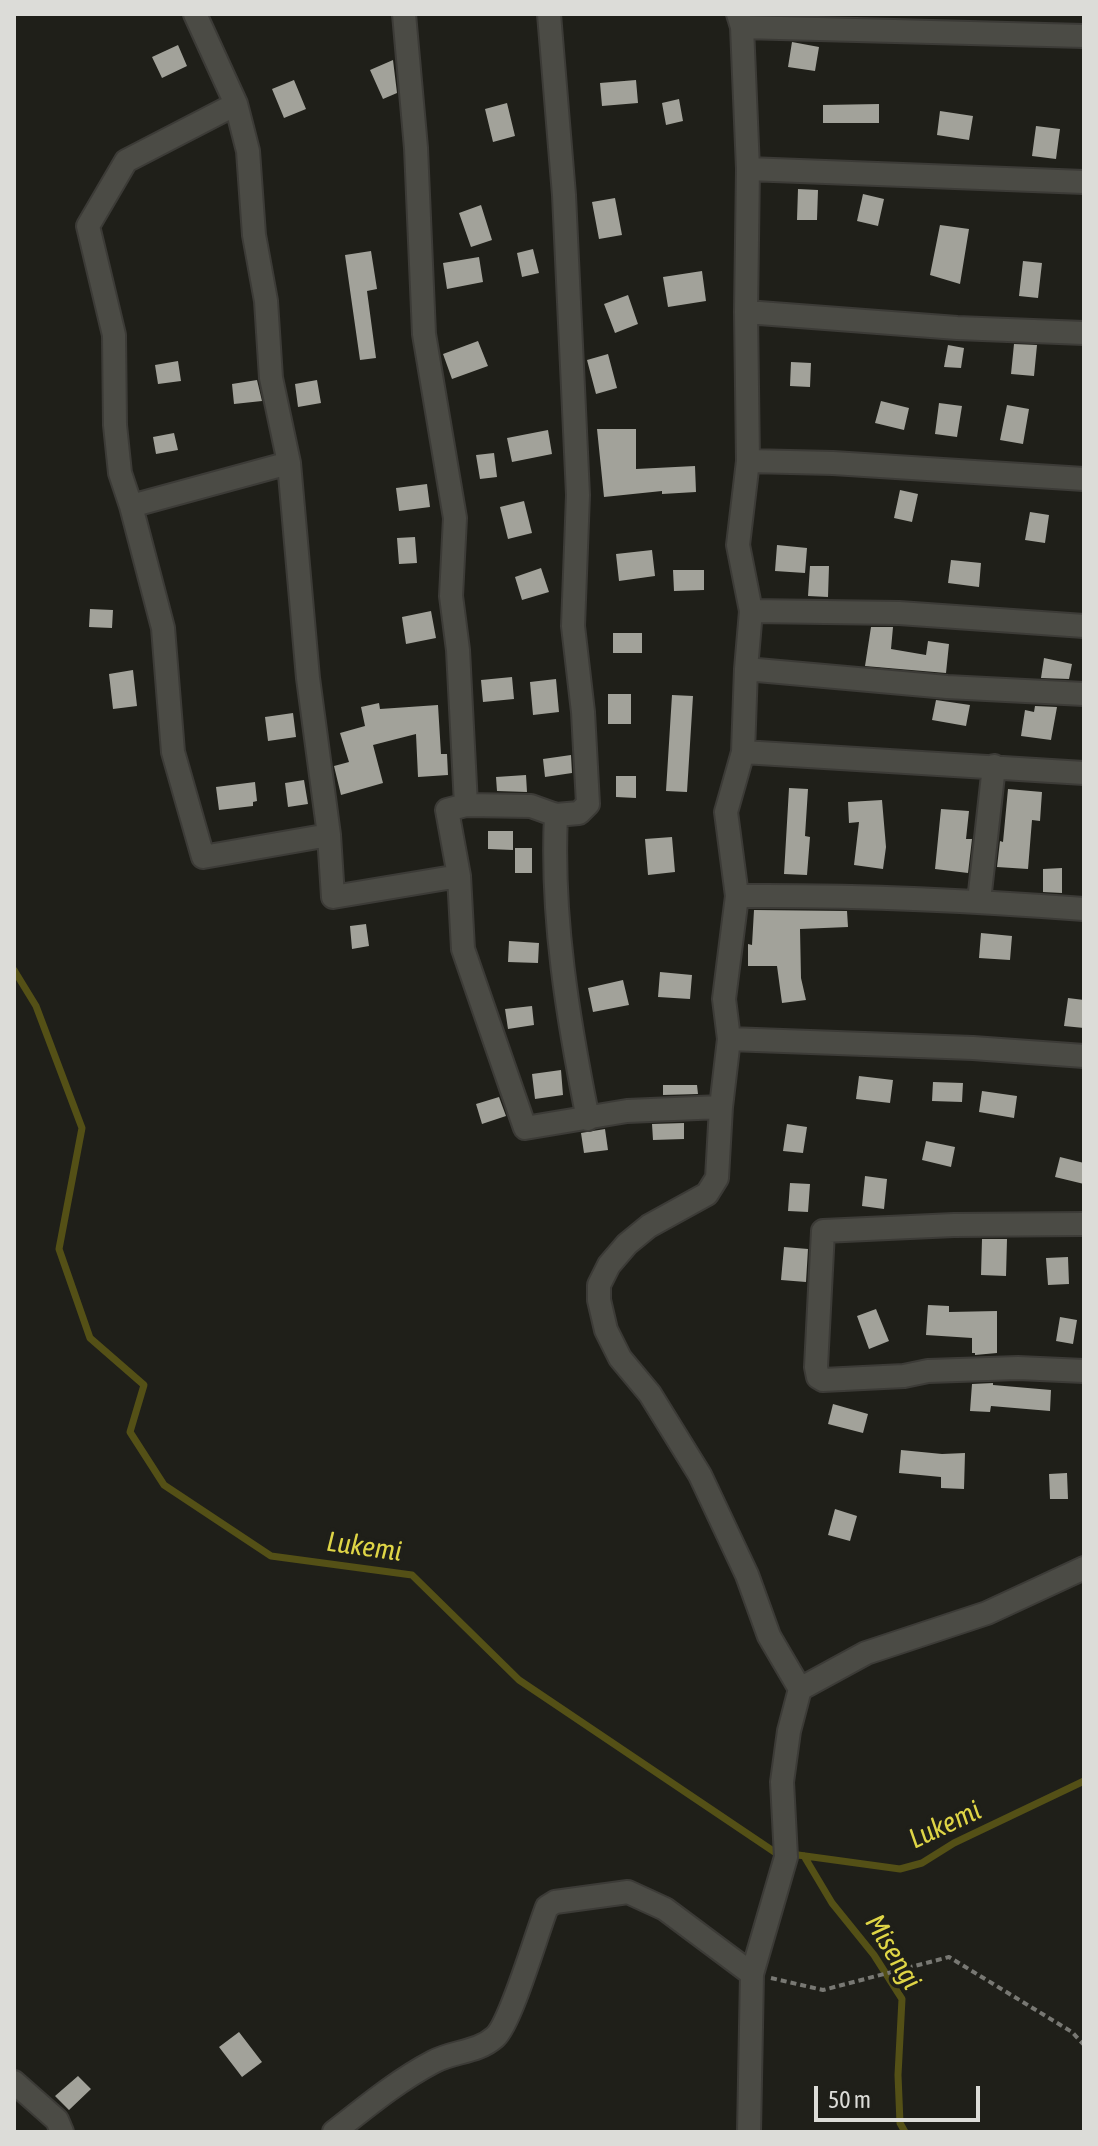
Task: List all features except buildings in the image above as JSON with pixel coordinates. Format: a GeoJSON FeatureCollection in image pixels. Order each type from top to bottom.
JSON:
{"type":"FeatureCollection","features":[{"type":"Feature","properties":{"kind":"street"},"geometry":{"type":"LineString","coordinates":[[195,14],[236,104],[248,151],[254,235],[266,301],[271,378],[289,463],[308,678],[329,835],[333,897],[459,876]]}},
{"type":"Feature","properties":{"kind":"street"},"geometry":{"type":"LineString","coordinates":[[404,14],[416,148],[424,334],[455,518],[451,596],[458,650],[466,805]]}},
{"type":"Feature","properties":{"kind":"street"},"geometry":{"type":"LineString","coordinates":[[549,14],[564,195],[578,495],[573,626],[583,712],[588,804],[579,813],[556,815],[531,806],[466,805],[447,810],[459,876],[463,949],[525,1128],[627,1111],[721,1107]]}},
{"type":"Feature","properties":{"kind":"street"},"geometry":{"type":"LineString","coordinates":[[749,2132],[752,1974],[786,1857],[782,1782],[800,1689],[769,1636],[747,1575],[700,1475],[650,1394],[620,1358],[606,1330],[599,1300],[599,1285],[609,1265],[627,1244],[649,1226],[707,1194],[717,1178],[729,1039],[724,999],[737,896],[726,812],[743,752],[751,611],[738,545],[748,461],[748,169],[740,20],[991,23],[1084,36]]}},
{"type":"Feature","properties":{"kind":"street"},"geometry":{"type":"LineString","coordinates":[[236,104],[126,161],[88,226],[114,335],[115,425],[120,473],[163,628],[173,752],[203,857],[329,835]]}},
{"type":"Feature","properties":{"kind":"street"},"geometry":{"type":"LineString","coordinates":[[748,169],[1084,182]]}},
{"type":"Feature","properties":{"kind":"street"},"geometry":{"type":"LineString","coordinates":[[746,312],[957,328],[1084,333]]}},
{"type":"Feature","properties":{"kind":"street"},"geometry":{"type":"LineString","coordinates":[[748,461],[833,463],[1084,479]]}},
{"type":"Feature","properties":{"kind":"street"},"geometry":{"type":"LineString","coordinates":[[131,506],[289,463]]}},
{"type":"Feature","properties":{"kind":"street"},"geometry":{"type":"LineString","coordinates":[[751,611],[899,613],[1084,626]]}},
{"type":"Feature","properties":{"kind":"street"},"geometry":{"type":"LineString","coordinates":[[746,669],[947,687],[1084,694]]}},
{"type":"Feature","properties":{"kind":"street"},"geometry":{"type":"LineString","coordinates":[[743,752],[1084,773]]}},
{"type":"Feature","properties":{"kind":"street"},"geometry":{"type":"LineString","coordinates":[[979,901],[994,766]]}},
{"type":"Feature","properties":{"kind":"street"},"geometry":{"type":"LineString","coordinates":[[556,815],[554,844],[566,1010],[588,1119]]}},
{"type":"Feature","properties":{"kind":"street"},"geometry":{"type":"LineString","coordinates":[[737,896],[814,895],[979,901],[1084,909]]}},
{"type":"Feature","properties":{"kind":"street"},"geometry":{"type":"LineString","coordinates":[[729,1039],[973,1048],[1084,1056]]}},
{"type":"Feature","properties":{"kind":"street"},"geometry":{"type":"LineString","coordinates":[[1084,1224],[954,1225],[823,1231],[816,1367],[818,1377],[823,1380],[904,1376],[928,1371],[1018,1368],[1084,1371]]}},
{"type":"Feature","properties":{"kind":"street"},"geometry":{"type":"LineString","coordinates":[[800,1689],[866,1653],[987,1613],[1084,1568]]}},
{"type":"Feature","properties":{"kind":"street"},"geometry":{"type":"LineString","coordinates":[[334,2132],[398,2082],[438,2059],[471,2051],[497,2035],[547,1907],[555,1902],[628,1892],[665,1909],[752,1974]]}},
{"type":"Feature","properties":{"kind":"street"},"geometry":{"type":"LineString","coordinates":[[14,2082],[57,2120],[62,2132]]}},
{"type":"Feature","properties":{"kind":"path"},"geometry":{"type":"LineString","coordinates":[[752,1974],[823,1990],[949,1957],[1072,2032],[1084,2045]]}},
{"type":"Feature","properties":{"kind":"waterway","name":"Lukemi"},"geometry":{"type":"LineString","coordinates":[[14,970],[36,1006],[82,1128],[59,1249],[90,1338],[144,1385],[130,1432],[164,1485],[271,1556],[412,1575],[519,1680],[782,1857],[798,1855],[900,1869],[922,1863],[954,1843],[1084,1781]]}},
{"type":"Feature","properties":{"kind":"waterway","name":"Misengi"},"geometry":{"type":"LineString","coordinates":[[804,1856],[832,1903],[874,1955],[902,1999],[898,2075],[900,2123],[905,2132]]}}]}
